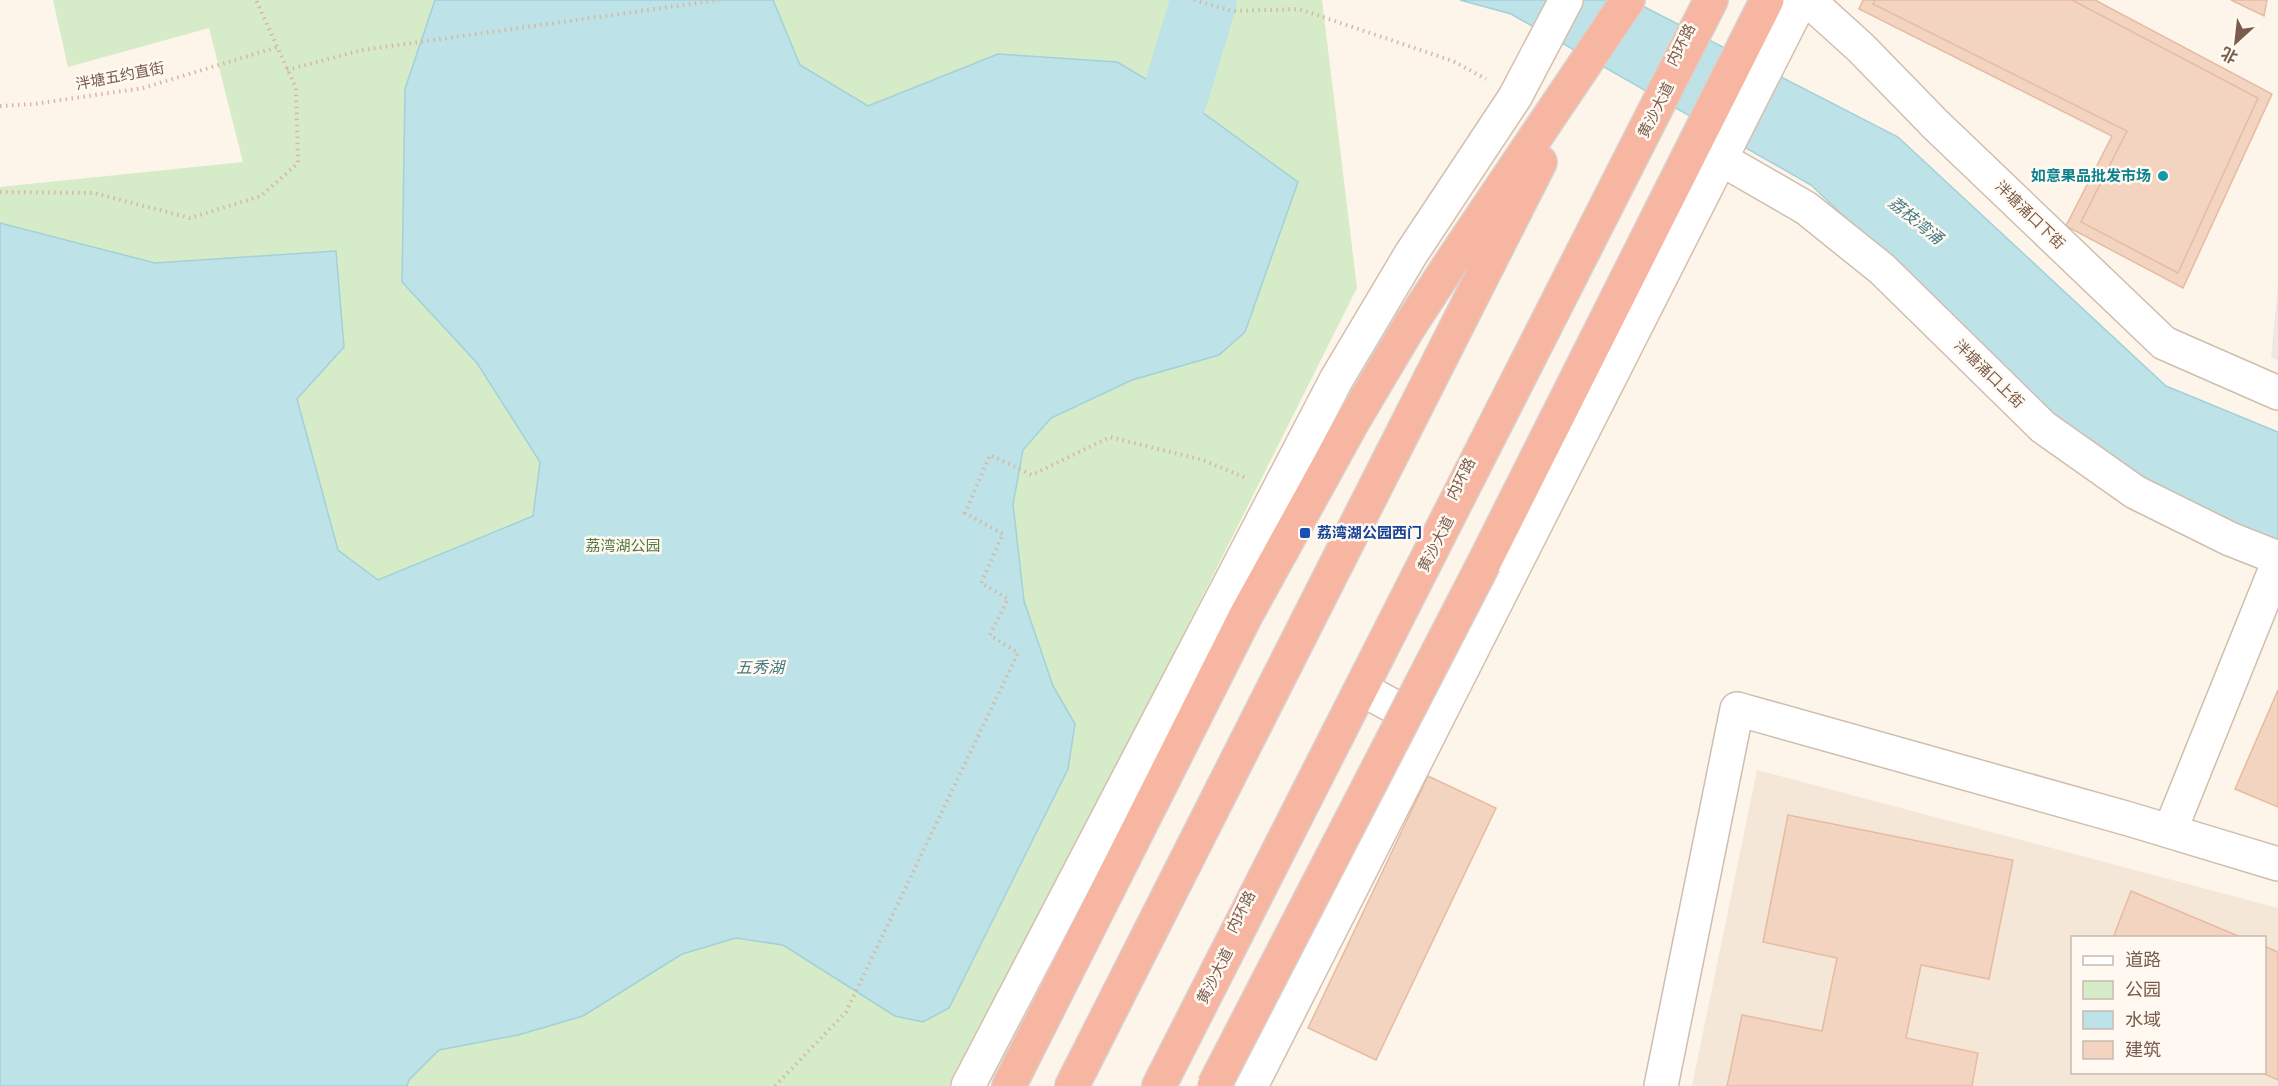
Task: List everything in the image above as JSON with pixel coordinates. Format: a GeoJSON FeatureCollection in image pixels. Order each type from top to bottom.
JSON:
{"type":"FeatureCollection","features":[{"type":"Feature","properties":{"kind":"highway"},"geometry":{"type":"LineString","coordinates":[[1072,1086],[1623,0]]}},
{"type":"Feature","properties":{"kind":"highway"},"geometry":{"type":"LineString","coordinates":[[1009,1086],[1246,615],[1353,421],[1442,276],[1629,0]]}},
{"type":"Feature","properties":{"kind":"highway"},"geometry":{"type":"LineString","coordinates":[[1080,1086],[1629,0]]}},
{"type":"Feature","properties":{"kind":"highway"},"geometry":{"type":"LineString","coordinates":[[1214,1086],[1484,563],[1793,3]]}},
{"type":"Feature","properties":{"kind":"highway","name":"黄沙大道"},"geometry":{"type":"LineString","coordinates":[[1159,1086],[1656,110],[1704,9]]}},
{"type":"Feature","properties":{"kind":"highway","name":"内环路"},"geometry":{"type":"LineString","coordinates":[[1153,1086],[1704,9]]}},
{"type":"Feature","properties":{"kind":"street"},"geometry":{"type":"LineString","coordinates":[[968,1086],[1336,380],[1411,254],[1521,84],[1566,0]]}},
{"type":"Feature","properties":{"kind":"street"},"geometry":{"type":"LineString","coordinates":[[1251,1086],[1723,155],[1793,3]]}},
{"type":"Feature","properties":{"kind":"street","name":"泮塘涌口下街"},"geometry":{"type":"LineString","coordinates":[[1793,3],[1861,48],[1936,125],[2164,343],[2278,393]]}},
{"type":"Feature","properties":{"kind":"street","name":"泮塘涌口上街"},"geometry":{"type":"LineString","coordinates":[[1723,155],[1806,208],[1882,270],[2052,434],[2135,492],[2230,539],[2278,558]]}},
{"type":"Feature","properties":{"kind":"street"},"geometry":{"type":"LineString","coordinates":[[2170,831],[2278,563]]}},
{"type":"Feature","properties":{"kind":"street"},"geometry":{"type":"LineString","coordinates":[[1362,689],[1433,728]]}},
{"type":"Feature","properties":{"kind":"street"},"geometry":{"type":"LineString","coordinates":[[1661,1086],[1737,709],[2170,831],[2278,864]]}},
{"type":"Feature","properties":{"kind":"path"},"geometry":{"type":"LineString","coordinates":[[0,192],[94,193],[189,218],[261,196],[298,163],[296,88],[256,0]]}},
{"type":"Feature","properties":{"kind":"path"},"geometry":{"type":"LineString","coordinates":[[287,69],[362,50],[719,0]]}},
{"type":"Feature","properties":{"kind":"path"},"geometry":{"type":"LineString","coordinates":[[1194,0],[1232,11],[1299,9],[1521,84]]}},
{"type":"Feature","properties":{"kind":"path","name":"泮塘五约直街"},"geometry":{"type":"LineString","coordinates":[[0,106],[34,104],[143,88],[278,47]]}},
{"type":"Feature","properties":{"kind":"path"},"geometry":{"type":"LineString","coordinates":[[775,1086],[846,1012],[1018,653],[990,635],[1008,599],[981,583],[1003,534],[965,513],[990,455],[1032,475],[1110,437],[1203,459],[1251,480]]}},
{"type":"Feature","properties":{"kind":"shaded area"},"geometry":{"type":"Polygon","coordinates":[[[2278,285],[2278,361],[2271,357],[2278,285]]]}},
{"type":"Feature","properties":{"kind":"shaded area"},"geometry":{"type":"Polygon","coordinates":[[[1757,770],[2278,908],[2278,1086],[1692,1086],[1757,770]]]}},
{"type":"Feature","properties":{"kind":"green space","name":"五秀湖"},"geometry":{"type":"Polygon","coordinates":[[[53,0],[1322,0],[1357,288],[957,1086],[0,1086],[0,187],[243,162],[209,28],[68,67],[53,0]]]}},
{"type":"Feature","properties":{"kind":"water","name":"五秀湖"},"geometry":{"type":"Polygon","coordinates":[[[435,0],[773,0],[800,65],[868,106],[998,54],[1117,62],[1199,110],[1298,182],[1245,332],[1219,355],[1132,380],[1051,418],[1023,450],[1013,504],[1024,601],[1053,686],[1075,724],[1068,769],[949,1008],[923,1022],[895,1016],[783,945],[736,938],[682,954],[583,1016],[518,1035],[439,1050],[409,1080],[407,1086],[0,1086],[0,223],[155,263],[336,251],[344,347],[297,399],[338,550],[378,580],[533,516],[540,462],[477,363],[402,282],[405,89],[435,0]]]}},
{"type":"Feature","properties":{"kind":"water","name":"荔枝湾涌"},"geometry":{"type":"Polygon","coordinates":[[[1460,0],[1631,0],[1898,137],[2166,386],[2278,432],[2278,553],[2135,492],[1811,185],[1511,14],[1460,0]]]}},
{"type":"Feature","properties":{"kind":"building","name":"如意果品批发市场"},"geometry":{"type":"Polygon","coordinates":[[[1863,0],[2095,0],[2272,94],[2183,288],[2066,226],[2112,136],[1859,9],[1863,0]]]}},
{"type":"Feature","properties":{"kind":"building","name":"如意果品批发市场"},"geometry":{"type":"Polygon","coordinates":[[[1875,0],[2072,0],[2258,98],[2178,273],[2081,222],[2127,131],[1873,4],[1875,0]]]}},
{"type":"Feature","properties":{"kind":"building"},"geometry":{"type":"Polygon","coordinates":[[[2231,0],[2267,0],[2264,16],[2231,0]]]}},
{"type":"Feature","properties":{"kind":"building"},"geometry":{"type":"Polygon","coordinates":[[[2278,690],[2278,807],[2235,789],[2278,690]]]}},
{"type":"Feature","properties":{"kind":"building"},"geometry":{"type":"Polygon","coordinates":[[[1428,776],[1496,808],[1376,1060],[1308,1028],[1428,776]]]}},
{"type":"Feature","properties":{"kind":"building"},"geometry":{"type":"Polygon","coordinates":[[[1788,815],[2013,860],[1989,979],[1921,965],[1906,1038],[1978,1053],[1972,1086],[1727,1086],[1742,1015],[1822,1031],[1837,958],[1763,942],[1788,815]]]}},
{"type":"Feature","properties":{"kind":"building"},"geometry":{"type":"Polygon","coordinates":[[[2131,891],[2238,936],[2114,936],[2131,891]]]}},
{"type":"Feature","properties":{"kind":"building"},"geometry":{"type":"Polygon","coordinates":[[[2266,947],[2278,952],[2278,1080],[2264,1074],[2266,947]]]}},
{"type":"Feature","properties":{"kind":"waterway"},"geometry":{"type":"LineString","coordinates":[[1175,96],[1204,0]]}},
{"type":"Feature","properties":{"kind":"place","name":"如意果品批发市场"},"geometry":{"type":"Point","coordinates":[2163,176]}},
{"type":"Feature","properties":{"kind":"place","name":"荔湾湖公园西门"},"geometry":{"type":"Point","coordinates":[1305,533]}},
{"type":"Feature","properties":{"kind":"park label","name":"荔湾湖公园"},"geometry":{"type":"Point","coordinates":[623,546]}}]}
